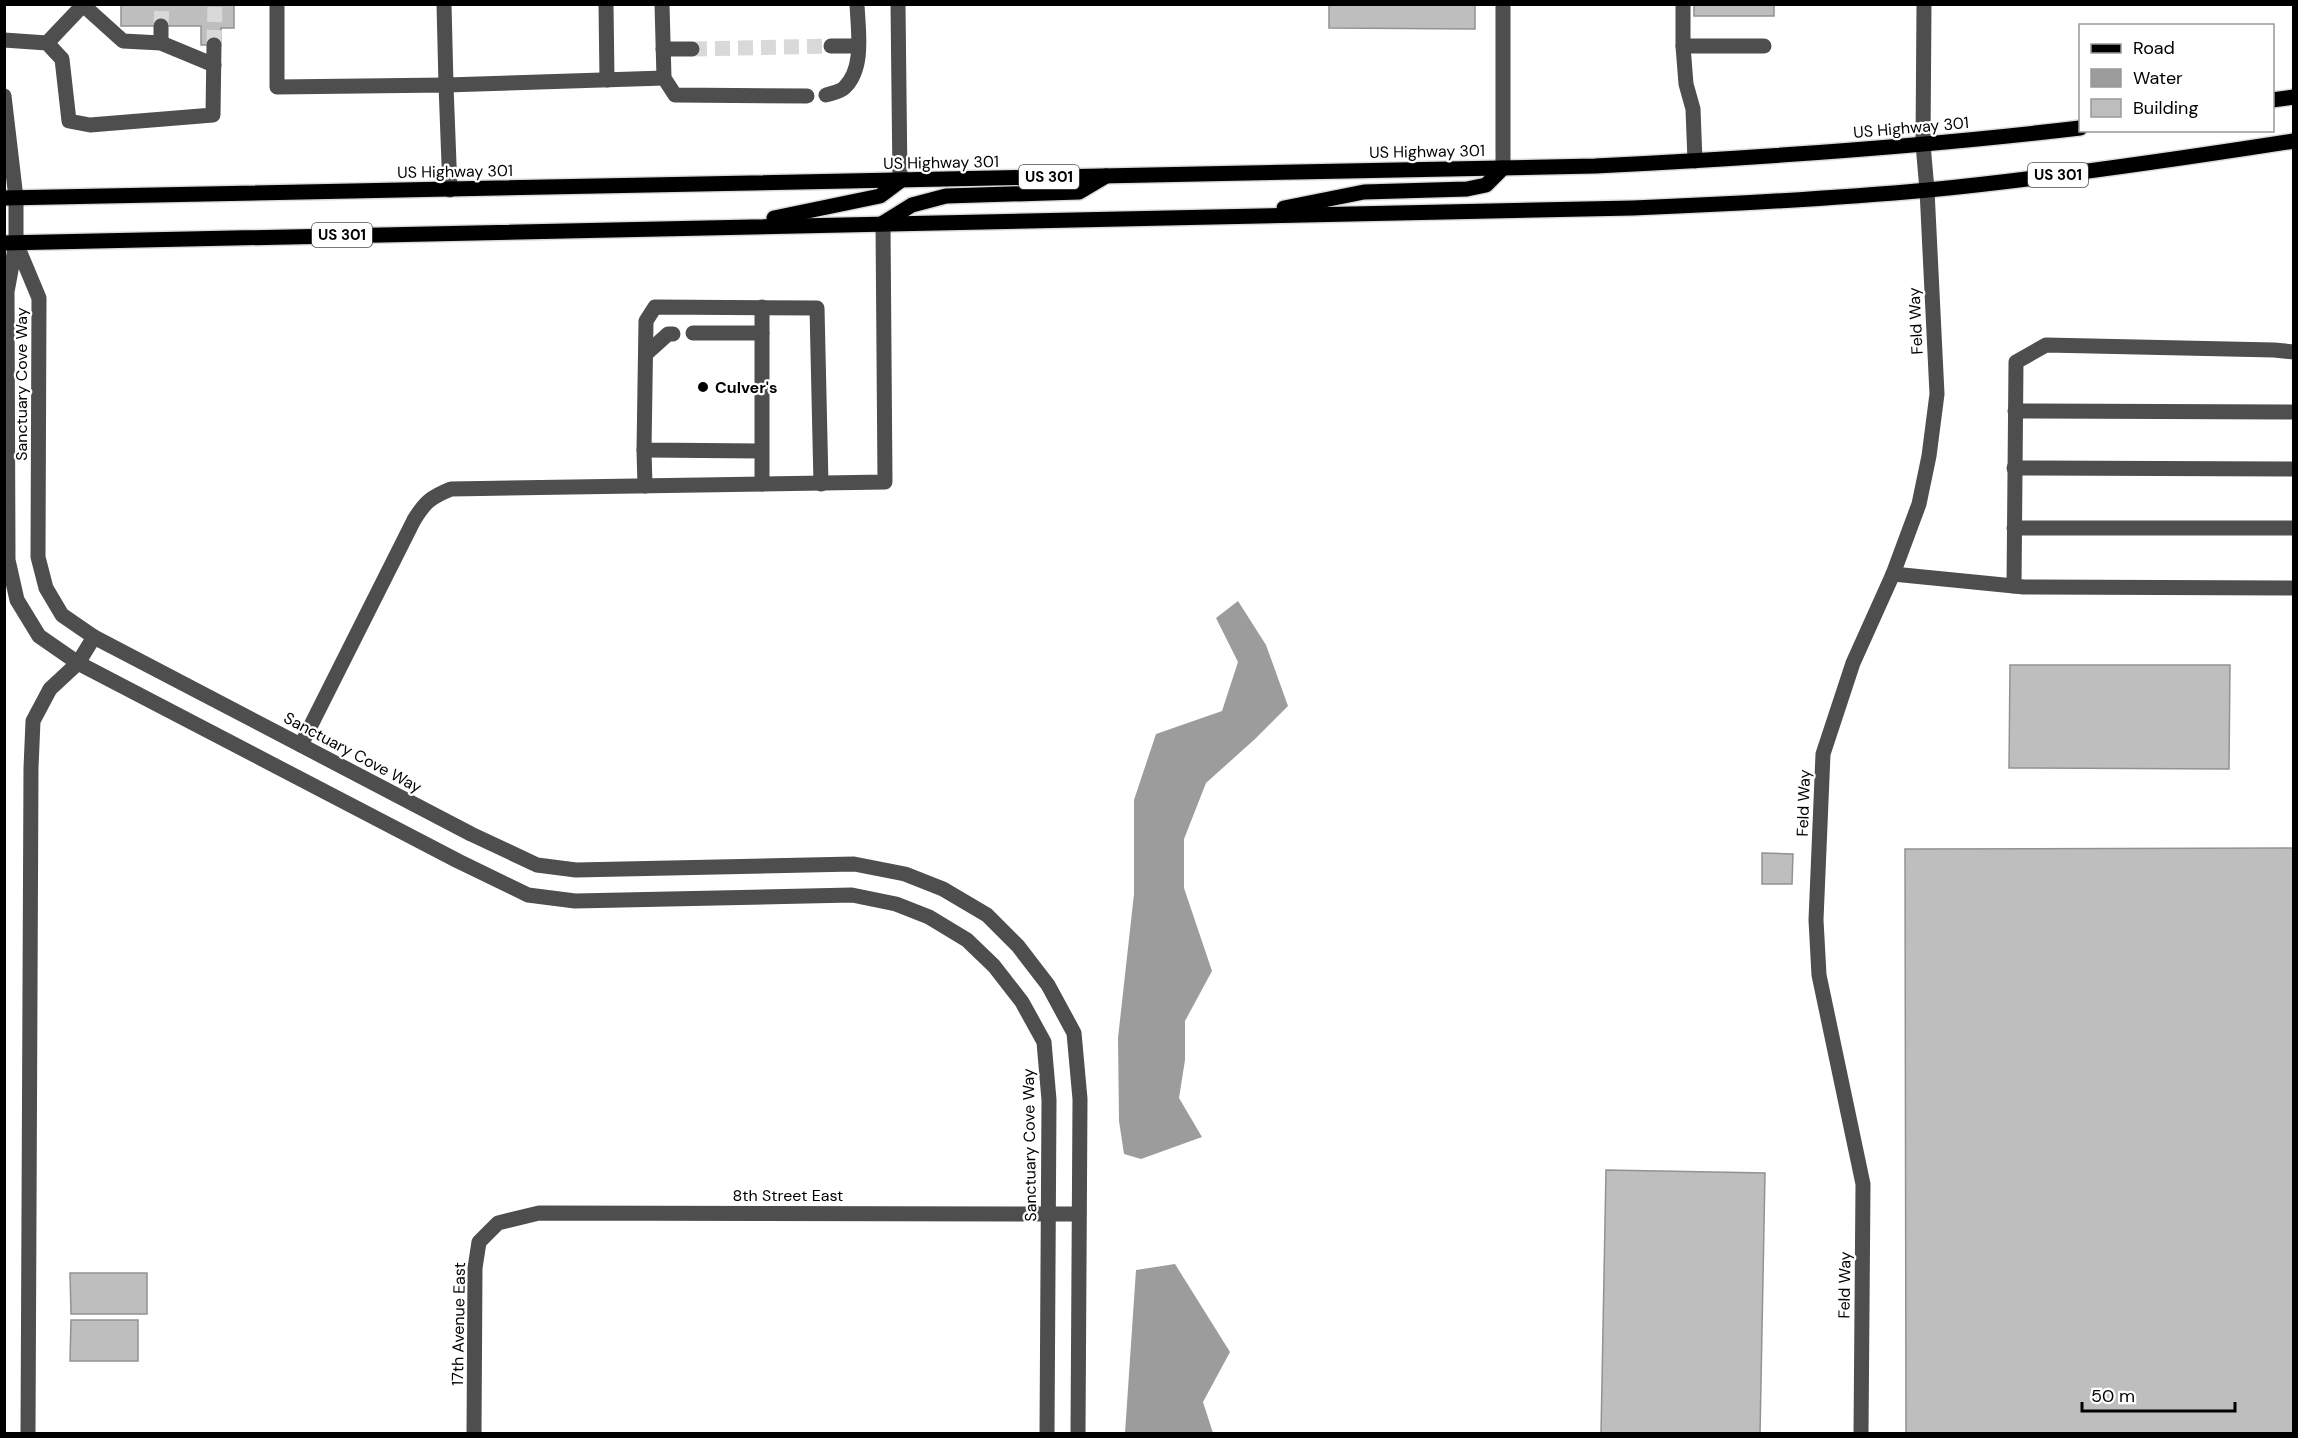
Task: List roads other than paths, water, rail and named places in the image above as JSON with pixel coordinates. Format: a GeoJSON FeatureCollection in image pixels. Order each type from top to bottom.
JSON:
{"type":"FeatureCollection","features":[{"type":"Feature","properties":{"kind":"main road"},"geometry":{"type":"LineString","coordinates":[[2274,100],[2294,97]]}},
{"type":"Feature","properties":{"kind":"main road","name":"US Highway 301"},"geometry":{"type":"LineString","coordinates":[[10,198],[1503,168],[1695,161],[1923,144],[2079,128]]}},
{"type":"Feature","properties":{"kind":"main road","name":"US 301"},"geometry":{"type":"LineString","coordinates":[[10,243],[1633,208],[1762,202],[1927,190],[2126,167],[2294,141]]}},
{"type":"Feature","properties":{"kind":"main road"},"geometry":{"type":"LineString","coordinates":[[1242,215],[1364,192],[1467,189],[1486,185],[1503,168]]}},
{"type":"Feature","properties":{"kind":"main road"},"geometry":{"type":"LineString","coordinates":[[883,223],[912,205],[946,196],[1079,192],[1107,175]]}},
{"type":"Feature","properties":{"kind":"main road"},"geometry":{"type":"LineString","coordinates":[[732,226],[880,196],[900,181]]}},
{"type":"Feature","properties":{"kind":"street"},"geometry":{"type":"LineString","coordinates":[[277,4],[277,87],[446,85],[664,78]]}},
{"type":"Feature","properties":{"kind":"street"},"geometry":{"type":"LineString","coordinates":[[444,4],[450,190]]}},
{"type":"Feature","properties":{"kind":"street"},"geometry":{"type":"LineString","coordinates":[[606,4],[607,80]]}},
{"type":"Feature","properties":{"kind":"street"},"geometry":{"type":"LineString","coordinates":[[662,4],[664,78],[675,95],[807,96]]}},
{"type":"Feature","properties":{"kind":"street"},"geometry":{"type":"LineString","coordinates":[[826,95],[842,90],[853,77],[858,60],[857,4]]}},
{"type":"Feature","properties":{"kind":"street"},"geometry":{"type":"LineString","coordinates":[[898,4],[900,181]]}},
{"type":"Feature","properties":{"kind":"street"},"geometry":{"type":"LineString","coordinates":[[1503,4],[1503,168]]}},
{"type":"Feature","properties":{"kind":"street"},"geometry":{"type":"LineString","coordinates":[[1683,4],[1683,46],[1686,84],[1693,109],[1695,161]]}},
{"type":"Feature","properties":{"kind":"street","name":"Feld Way"},"geometry":{"type":"LineString","coordinates":[[1861,1434],[1863,1184],[1819,975],[1816,920],[1823,754],[1853,663],[1893,574],[1918,504],[1929,456],[1937,394],[1923,144],[1924,4]]}},
{"type":"Feature","properties":{"kind":"street"},"geometry":{"type":"LineString","coordinates":[[47,42],[83,5],[123,41],[161,43],[214,65]]}},
{"type":"Feature","properties":{"kind":"street"},"geometry":{"type":"LineString","coordinates":[[161,26],[161,43]]}},
{"type":"Feature","properties":{"kind":"street"},"geometry":{"type":"LineString","coordinates":[[4,40],[47,42],[62,59],[69,121],[90,125],[213,115],[214,45]]}},
{"type":"Feature","properties":{"kind":"street"},"geometry":{"type":"LineString","coordinates":[[831,46],[858,46]]}},
{"type":"Feature","properties":{"kind":"street"},"geometry":{"type":"LineString","coordinates":[[1683,46],[1764,46]]}},
{"type":"Feature","properties":{"kind":"street"},"geometry":{"type":"LineString","coordinates":[[663,49],[692,49]]}},
{"type":"Feature","properties":{"kind":"street"},"geometry":{"type":"LineString","coordinates":[[4,96],[10,198],[10,243]]}},
{"type":"Feature","properties":{"kind":"street"},"geometry":{"type":"LineString","coordinates":[[301,745],[424,503],[436,495],[451,489],[885,482],[883,223]]}},
{"type":"Feature","properties":{"kind":"street","name":"Sanctuary Cove Way"},"geometry":{"type":"LineString","coordinates":[[10,243],[39,298],[38,556],[45,588],[62,615],[94,637],[471,834],[537,865],[576,870],[854,864],[905,874],[943,889],[987,915],[1018,946],[1048,985],[1074,1033],[1080,1099],[1078,1434]]}},
{"type":"Feature","properties":{"kind":"street","name":"Sanctuary Cove Way"},"geometry":{"type":"LineString","coordinates":[[10,243],[7,292],[8,560],[17,600],[39,636],[78,663],[447,856],[528,895],[575,901],[852,894],[896,904],[929,917],[968,940],[994,966],[1022,1002],[1044,1042],[1049,1100],[1047,1434]]}},
{"type":"Feature","properties":{"kind":"street"},"geometry":{"type":"LineString","coordinates":[[645,486],[646,321],[655,307],[817,308],[821,484]]}},
{"type":"Feature","properties":{"kind":"street"},"geometry":{"type":"LineString","coordinates":[[762,307],[762,484]]}},
{"type":"Feature","properties":{"kind":"street"},"geometry":{"type":"LineString","coordinates":[[693,333],[762,333]]}},
{"type":"Feature","properties":{"kind":"street"},"geometry":{"type":"LineString","coordinates":[[647,353],[668,334],[673,334]]}},
{"type":"Feature","properties":{"kind":"street"},"geometry":{"type":"LineString","coordinates":[[2014,586],[2016,363],[2046,345],[2294,352]]}},
{"type":"Feature","properties":{"kind":"street"},"geometry":{"type":"LineString","coordinates":[[2015,411],[2294,412]]}},
{"type":"Feature","properties":{"kind":"street"},"geometry":{"type":"LineString","coordinates":[[644,450],[761,451]]}},
{"type":"Feature","properties":{"kind":"street"},"geometry":{"type":"LineString","coordinates":[[2014,468],[2294,469]]}},
{"type":"Feature","properties":{"kind":"street"},"geometry":{"type":"LineString","coordinates":[[2014,528],[2294,528]]}},
{"type":"Feature","properties":{"kind":"street"},"geometry":{"type":"LineString","coordinates":[[1893,574],[2014,586],[2294,588]]}},
{"type":"Feature","properties":{"kind":"street"},"geometry":{"type":"LineString","coordinates":[[28,1434],[33,721],[50,689],[78,663],[94,637]]}},
{"type":"Feature","properties":{"kind":"street","name":"8th Street East"},"geometry":{"type":"LineString","coordinates":[[498,1223],[539,1214],[1078,1214]]}},
{"type":"Feature","properties":{"kind":"street","name":"17th Avenue East"},"geometry":{"type":"LineString","coordinates":[[474,1434],[475,1268],[480,1242],[498,1223]]}},
{"type":"Feature","properties":{"kind":"water"},"geometry":{"type":"Polygon","coordinates":[[[1238,601],[1266,645],[1288,706],[1206,783],[1184,839],[1184,888],[1212,971],[1185,1021],[1185,1060],[1179,1098],[1202,1137],[1141,1159],[1124,1154],[1119,1121],[1118,1038],[1134,894],[1134,800],[1156,734],[1222,711],[1238,662],[1216,618],[1238,601]]]}},
{"type":"Feature","properties":{"kind":"water"},"geometry":{"type":"Polygon","coordinates":[[[1175,1264],[1230,1352],[1203,1402],[1213,1433],[1125,1433],[1136,1270],[1175,1264]]]}},
{"type":"Feature","properties":{"kind":"tunnel"},"geometry":{"type":"LineString","coordinates":[[161,26],[162,4]]}},
{"type":"Feature","properties":{"kind":"tunnel"},"geometry":{"type":"LineString","coordinates":[[214,45],[215,4]]}},
{"type":"Feature","properties":{"kind":"tunnel"},"geometry":{"type":"LineString","coordinates":[[692,49],[831,46]]}},
{"type":"Feature","properties":{"kind":"place","name":"Culver's"},"geometry":{"type":"Point","coordinates":[703,387]}}]}
